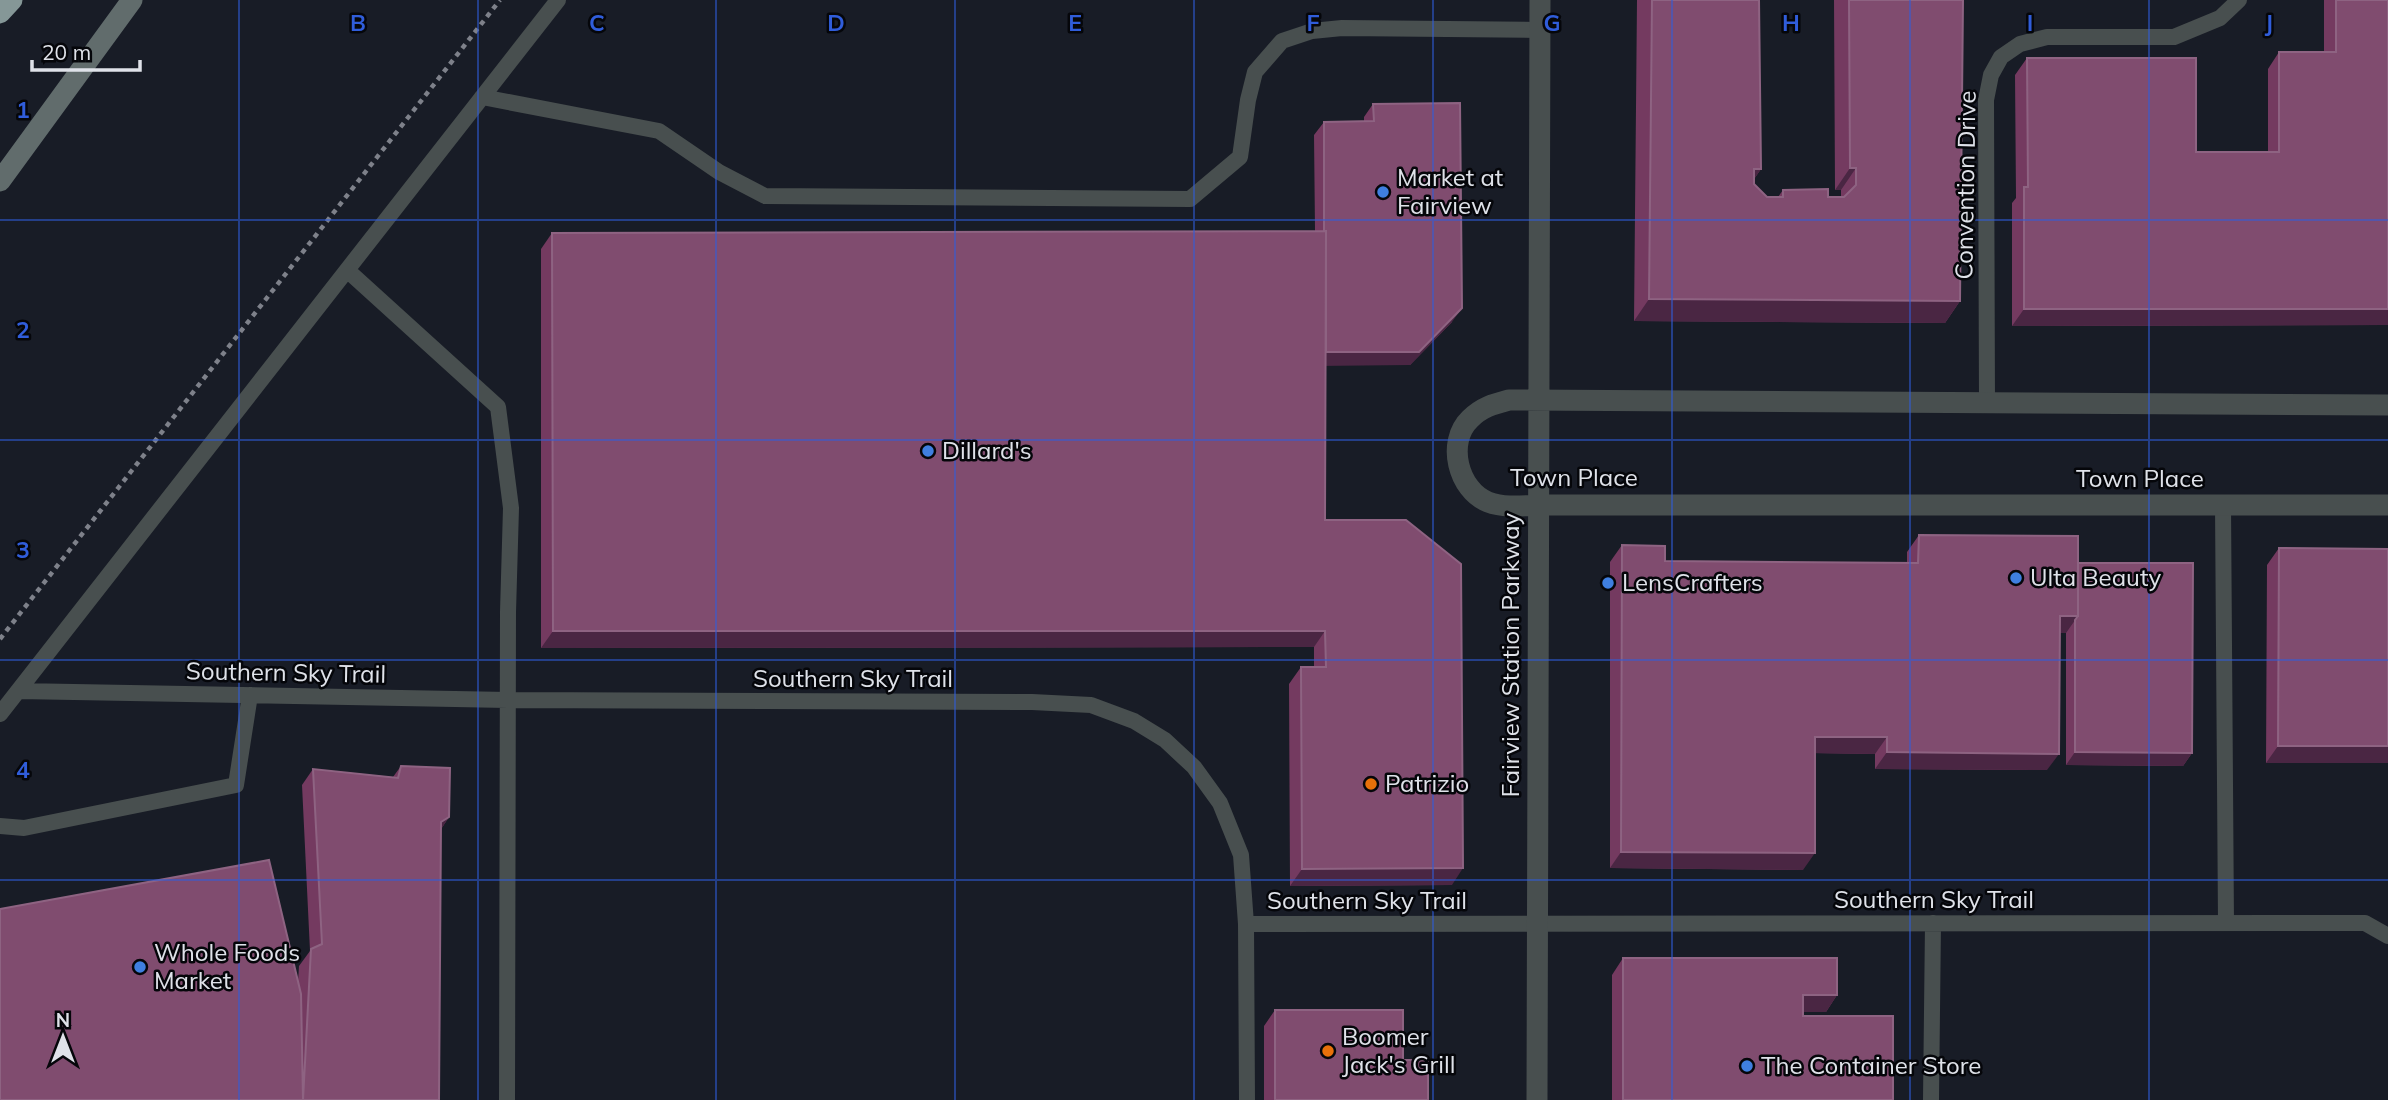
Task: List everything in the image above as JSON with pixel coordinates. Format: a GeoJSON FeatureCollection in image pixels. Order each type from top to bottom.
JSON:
{"type":"FeatureCollection","features":[{"type":"Feature","properties":{"kind":"highway"},"geometry":{"type":"LineString","coordinates":[[0,13],[12,0]]}},
{"type":"Feature","properties":{"kind":"main road"},"geometry":{"type":"LineString","coordinates":[[0,181],[132,0]]}},
{"type":"Feature","properties":{"kind":"street","name":"Fairview Station Parkway"},"geometry":{"type":"LineString","coordinates":[[1536,1100],[1540,0]]}},
{"type":"Feature","properties":{"kind":"street","name":"Town Place"},"geometry":{"type":"LineString","coordinates":[[2388,405],[1509,400],[1486,406],[1468,420],[1457,442],[1458,466],[1468,487],[1487,502],[1510,507],[2388,505]]}},
{"type":"Feature","properties":{"kind":"lane"},"geometry":{"type":"LineString","coordinates":[[0,714],[558,0]]}},
{"type":"Feature","properties":{"kind":"lane","name":"Convention Drive"},"geometry":{"type":"LineString","coordinates":[[1987,403],[1986,100],[1991,75],[2001,57],[2020,44],[2047,37],[2174,37],[2220,18],[2239,0]]}},
{"type":"Feature","properties":{"kind":"lane"},"geometry":{"type":"LineString","coordinates":[[482,97],[659,131],[719,172],[765,196],[1189,198],[1240,157],[1255,72],[1282,41],[1312,31],[1342,28],[1540,30]]}},
{"type":"Feature","properties":{"kind":"lane"},"geometry":{"type":"LineString","coordinates":[[347,270],[498,407],[511,509],[507,1100]]}},
{"type":"Feature","properties":{"kind":"lane"},"geometry":{"type":"LineString","coordinates":[[2223,505],[2226,923]]}},
{"type":"Feature","properties":{"kind":"lane","name":"Southern Sky Trail"},"geometry":{"type":"LineString","coordinates":[[18,691],[508,700],[1032,702],[1091,705],[1134,721],[1165,740],[1194,766],[1220,803],[1241,855],[1246,924],[2365,923],[2388,936]]}},
{"type":"Feature","properties":{"kind":"lane"},"geometry":{"type":"LineString","coordinates":[[0,827],[24,828],[236,785],[250,695]]}},
{"type":"Feature","properties":{"kind":"lane"},"geometry":{"type":"LineString","coordinates":[[1931,1100],[1933,923]]}},
{"type":"Feature","properties":{"kind":"lane"},"geometry":{"type":"LineString","coordinates":[[1246,924],[1247,1100]]}},
{"type":"Feature","properties":{"kind":"path"},"geometry":{"type":"LineString","coordinates":[[0,639],[500,0]]}},
{"type":"Feature","properties":{"kind":"building"},"geometry":{"type":"Polygon","coordinates":[[[1652,0],[1759,0],[1761,169],[1754,169],[1754,184],[1767,197],[1783,197],[1783,190],[1828,189],[1828,197],[1844,197],[1856,185],[1856,168],[1850,168],[1849,0],[1963,0],[1960,301],[1649,299],[1652,0]]]}},
{"type":"Feature","properties":{"kind":"building"},"geometry":{"type":"Polygon","coordinates":[[[2336,0],[2388,0],[2388,309],[2024,309],[2024,187],[2028,187],[2027,58],[2196,58],[2196,152],[2279,152],[2279,52],[2336,52],[2336,0]]]}},
{"type":"Feature","properties":{"kind":"building","name":"Market at Fairview"},"geometry":{"type":"Polygon","coordinates":[[[1460,103],[1462,308],[1419,352],[1326,352],[1324,122],[1374,121],[1373,104],[1460,103]]]}},
{"type":"Feature","properties":{"kind":"building","name":"Dillard's"},"geometry":{"type":"Polygon","coordinates":[[[1326,231],[1325,520],[1406,520],[1461,564],[1463,868],[1302,869],[1301,667],[1326,667],[1325,631],[553,631],[552,233],[1326,231]]]}},
{"type":"Feature","properties":{"kind":"building"},"geometry":{"type":"Polygon","coordinates":[[[1919,535],[2078,536],[2078,616],[2060,616],[2059,754],[1887,752],[1887,737],[1815,737],[1815,853],[1621,852],[1622,545],[1665,546],[1665,561],[1918,563],[1919,535]]]}},
{"type":"Feature","properties":{"kind":"building"},"geometry":{"type":"Polygon","coordinates":[[[2279,548],[2388,549],[2388,746],[2278,746],[2279,548]]]}},
{"type":"Feature","properties":{"kind":"building"},"geometry":{"type":"Polygon","coordinates":[[[2078,563],[2193,563],[2192,753],[2075,752],[2078,563]]]}},
{"type":"Feature","properties":{"kind":"building"},"geometry":{"type":"Polygon","coordinates":[[[401,766],[450,768],[449,817],[441,822],[439,1100],[303,1100],[311,949],[322,944],[313,769],[398,778],[401,766]]]}},
{"type":"Feature","properties":{"kind":"building","name":"Whole Foods Market"},"geometry":{"type":"Polygon","coordinates":[[[269,860],[301,994],[303,1100],[0,1100],[0,909],[269,860]]]}},
{"type":"Feature","properties":{"kind":"building","name":"The Container Store"},"geometry":{"type":"Polygon","coordinates":[[[1623,958],[1837,958],[1837,995],[1803,995],[1803,1016],[1893,1016],[1893,1100],[1623,1100],[1623,958]]]}},
{"type":"Feature","properties":{"kind":"building","name":"Boomer Jack's Grill"},"geometry":{"type":"Polygon","coordinates":[[[1275,1010],[1403,1010],[1403,1060],[1428,1060],[1428,1100],[1275,1100],[1275,1010]]]}},
{"type":"Feature","properties":{"kind":"place","name":"Market at Fairview"},"geometry":{"type":"Point","coordinates":[1383,192]}},
{"type":"Feature","properties":{"kind":"place","name":"Dillard's"},"geometry":{"type":"Point","coordinates":[928,451]}},
{"type":"Feature","properties":{"kind":"place","name":"Ulta Beauty"},"geometry":{"type":"Point","coordinates":[2016,578]}},
{"type":"Feature","properties":{"kind":"place","name":"LensCrafters"},"geometry":{"type":"Point","coordinates":[1608,583]}},
{"type":"Feature","properties":{"kind":"place","name":"Patrizio"},"geometry":{"type":"Point","coordinates":[1371,784]}},
{"type":"Feature","properties":{"kind":"place","name":"Whole Foods Market"},"geometry":{"type":"Point","coordinates":[140,967]}},
{"type":"Feature","properties":{"kind":"place","name":"Boomer Jack's Grill"},"geometry":{"type":"Point","coordinates":[1328,1051]}},
{"type":"Feature","properties":{"kind":"place","name":"The Container Store"},"geometry":{"type":"Point","coordinates":[1747,1066]}}]}
